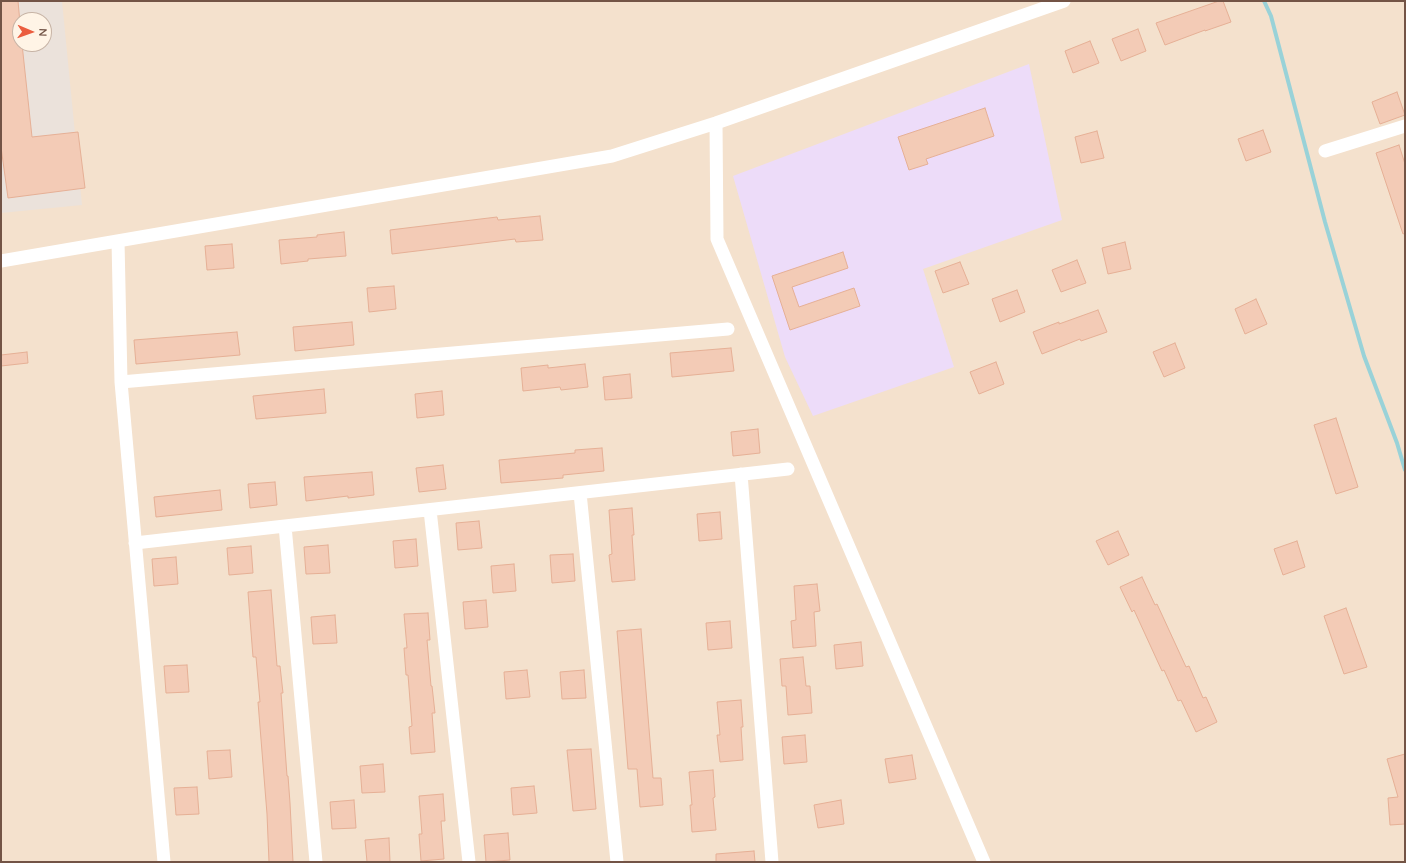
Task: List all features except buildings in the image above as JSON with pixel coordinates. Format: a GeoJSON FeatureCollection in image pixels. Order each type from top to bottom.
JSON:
{"type":"FeatureCollection","features":[{"type":"Feature","properties":{"kind":"street"},"geometry":{"type":"LineString","coordinates":[[1,261],[612,156],[716,123],[1064,1]]}},
{"type":"Feature","properties":{"kind":"street"},"geometry":{"type":"LineString","coordinates":[[716,123],[717,238],[984,862]]}},
{"type":"Feature","properties":{"kind":"street"},"geometry":{"type":"LineString","coordinates":[[1325,151],[1405,126]]}},
{"type":"Feature","properties":{"kind":"street"},"geometry":{"type":"LineString","coordinates":[[118,241],[121,382],[164,862]]}},
{"type":"Feature","properties":{"kind":"street"},"geometry":{"type":"LineString","coordinates":[[121,382],[728,329]]}},
{"type":"Feature","properties":{"kind":"street"},"geometry":{"type":"LineString","coordinates":[[135,542],[788,469]]}},
{"type":"Feature","properties":{"kind":"street"},"geometry":{"type":"LineString","coordinates":[[741,474],[772,862]]}},
{"type":"Feature","properties":{"kind":"street"},"geometry":{"type":"LineString","coordinates":[[580,493],[617,862]]}},
{"type":"Feature","properties":{"kind":"street"},"geometry":{"type":"LineString","coordinates":[[430,510],[470,862]]}},
{"type":"Feature","properties":{"kind":"street"},"geometry":{"type":"LineString","coordinates":[[285,526],[316,862]]}},
{"type":"Feature","properties":{"kind":"shaded area"},"geometry":{"type":"Polygon","coordinates":[[[1,1],[1405,1],[1405,862],[1,862],[1,1]]]}},
{"type":"Feature","properties":{"kind":"shaded area"},"geometry":{"type":"Polygon","coordinates":[[[1,1],[62,1],[82,205],[1,213],[1,1]]]}},
{"type":"Feature","properties":{"kind":"shaded area"},"geometry":{"type":"Polygon","coordinates":[[[1029,64],[1062,220],[923,269],[954,367],[813,416],[785,357],[733,176],[1029,64]]]}},
{"type":"Feature","properties":{"kind":"waterway"},"geometry":{"type":"LineString","coordinates":[[1264,1],[1271,16],[1325,222],[1364,356],[1397,443],[1405,470]]}}]}
